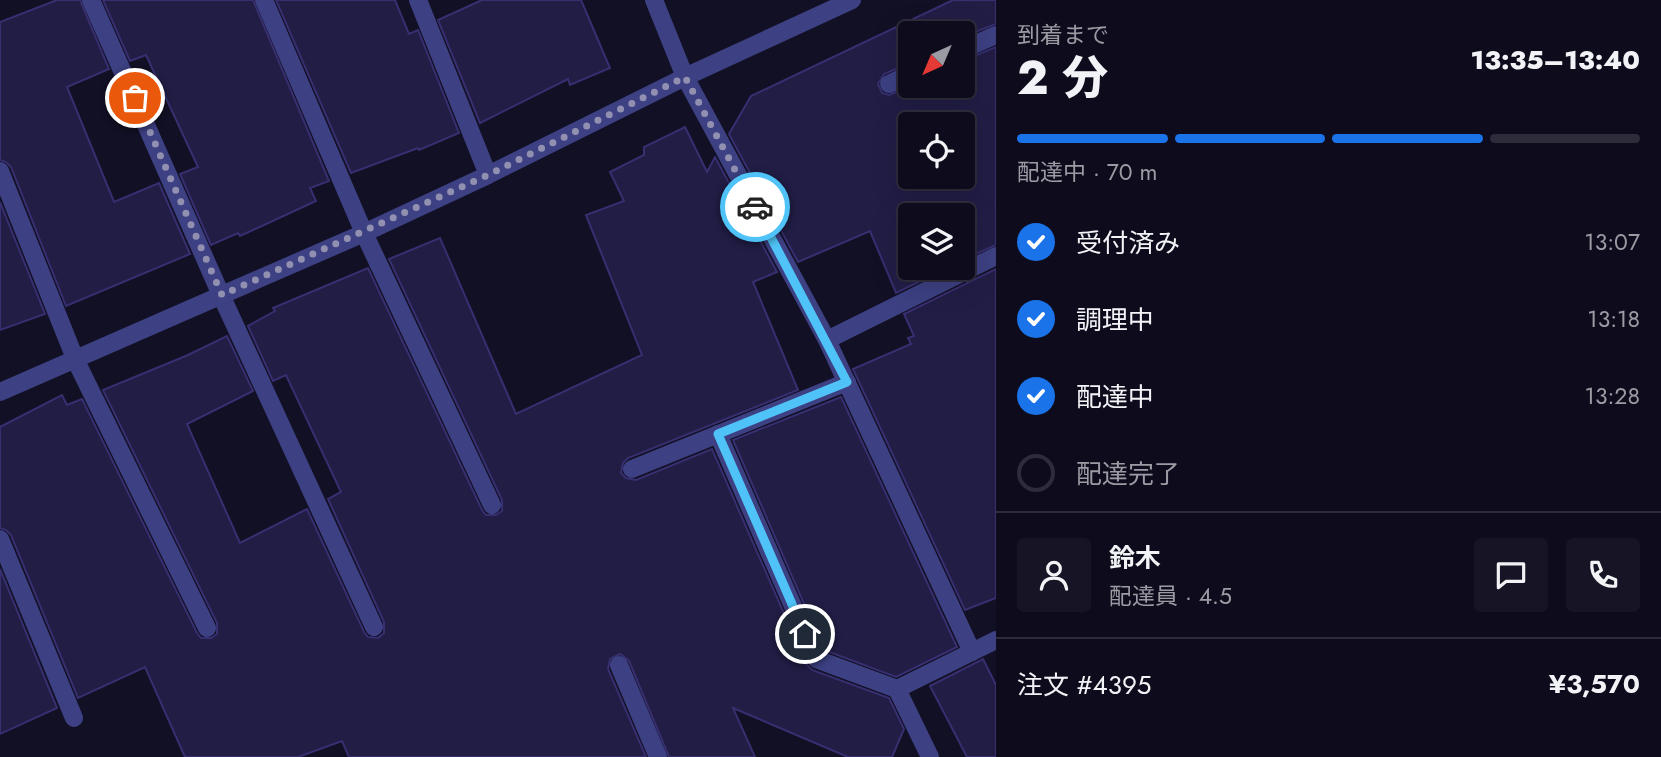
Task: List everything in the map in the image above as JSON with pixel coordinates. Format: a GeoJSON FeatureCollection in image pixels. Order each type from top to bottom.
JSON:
{"type":"FeatureCollection","features":[{"type":"Feature","properties":{"kind":"street"},"geometry":{"type":"LineString","coordinates":[[91,0],[374,627]]}},
{"type":"Feature","properties":{"kind":"street"},"geometry":{"type":"LineString","coordinates":[[264,0],[364,233],[492,505]]}},
{"type":"Feature","properties":{"kind":"street"},"geometry":{"type":"LineString","coordinates":[[418,0],[488,175]]}},
{"type":"Feature","properties":{"kind":"street"},"geometry":{"type":"LineString","coordinates":[[654,0],[685,77],[827,340],[972,652]]}},
{"type":"Feature","properties":{"kind":"street"},"geometry":{"type":"LineString","coordinates":[[0,392],[364,233],[685,77],[852,0]]}},
{"type":"Feature","properties":{"kind":"street"},"geometry":{"type":"LineString","coordinates":[[975,44],[996,35]]}},
{"type":"Feature","properties":{"kind":"street"},"geometry":{"type":"LineString","coordinates":[[889,84],[898,80]]}},
{"type":"Feature","properties":{"kind":"street"},"geometry":{"type":"LineString","coordinates":[[0,171],[76,360],[207,628]]}},
{"type":"Feature","properties":{"kind":"street"},"geometry":{"type":"LineString","coordinates":[[827,340],[996,256]]}},
{"type":"Feature","properties":{"kind":"street"},"geometry":{"type":"LineString","coordinates":[[632,469],[847,382]]}},
{"type":"Feature","properties":{"kind":"street"},"geometry":{"type":"LineString","coordinates":[[718,434],[816,659],[897,689],[930,757]]}},
{"type":"Feature","properties":{"kind":"street"},"geometry":{"type":"LineString","coordinates":[[0,539],[74,718]]}},
{"type":"Feature","properties":{"kind":"street"},"geometry":{"type":"LineString","coordinates":[[897,689],[996,640]]}},
{"type":"Feature","properties":{"kind":"street"},"geometry":{"type":"LineString","coordinates":[[619,666],[658,757]]}},
{"type":"Feature","properties":{"kind":"building"},"geometry":{"type":"Polygon","coordinates":[[[57,0],[80,0],[109,69],[67,87],[114,202],[159,183],[190,254],[66,306],[11,167],[0,160],[0,22],[57,0]]]}},
{"type":"Feature","properties":{"kind":"building"},"geometry":{"type":"Polygon","coordinates":[[[103,0],[253,0],[329,181],[310,188],[316,201],[240,236],[238,233],[211,245],[180,174],[198,167],[146,55],[130,61],[103,0]]]}},
{"type":"Feature","properties":{"kind":"building"},"geometry":{"type":"Polygon","coordinates":[[[276,0],[395,0],[409,34],[418,30],[459,133],[351,173],[276,0]]]}},
{"type":"Feature","properties":{"kind":"building"},"geometry":{"type":"Polygon","coordinates":[[[482,0],[581,0],[610,68],[570,85],[568,79],[480,123],[438,20],[482,0]]]}},
{"type":"Feature","properties":{"kind":"building"},"geometry":{"type":"Polygon","coordinates":[[[953,0],[996,0],[996,24],[975,32],[975,21],[909,21],[953,0]]]}},
{"type":"Feature","properties":{"kind":"building"},"geometry":{"type":"Polygon","coordinates":[[[898,26],[898,68],[884,74],[878,84],[882,93],[889,95],[898,91],[898,98],[975,98],[975,56],[996,47],[996,245],[975,254],[975,203],[898,203],[898,280],[923,280],[896,293],[870,231],[798,262],[729,134],[751,96],[898,26]]]}},
{"type":"Feature","properties":{"kind":"building"},"geometry":{"type":"Polygon","coordinates":[[[685,127],[707,172],[715,157],[777,272],[753,282],[798,390],[628,458],[623,463],[621,473],[626,478],[636,480],[712,449],[806,664],[812,670],[889,698],[904,729],[892,757],[848,757],[733,708],[755,757],[669,757],[629,661],[620,654],[610,659],[608,669],[646,757],[349,757],[342,741],[298,757],[185,757],[145,667],[78,698],[11,535],[0,528],[0,427],[62,395],[67,405],[82,399],[197,633],[201,638],[211,638],[217,634],[217,623],[103,390],[227,336],[253,391],[187,424],[240,543],[307,509],[364,632],[368,637],[378,638],[384,633],[384,622],[328,499],[341,492],[286,375],[273,381],[248,326],[275,311],[273,308],[368,268],[482,510],[486,515],[496,515],[502,511],[502,500],[389,259],[440,238],[516,414],[642,355],[586,215],[624,201],[610,172],[644,155],[644,147],[685,127]]]}},
{"type":"Feature","properties":{"kind":"building"},"geometry":{"type":"Polygon","coordinates":[[[0,202],[45,314],[0,330],[0,202]]]}},
{"type":"Feature","properties":{"kind":"building"},"geometry":{"type":"Polygon","coordinates":[[[996,269],[996,598],[965,610],[853,369],[911,344],[908,338],[914,336],[904,314],[996,269]]]}},
{"type":"Feature","properties":{"kind":"building"},"geometry":{"type":"Polygon","coordinates":[[[841,397],[957,647],[896,677],[824,650],[733,440],[841,397]]]}},
{"type":"Feature","properties":{"kind":"building"},"geometry":{"type":"Polygon","coordinates":[[[0,569],[57,708],[0,734],[0,569]]]}},
{"type":"Feature","properties":{"kind":"building"},"geometry":{"type":"Polygon","coordinates":[[[983,659],[996,685],[996,757],[967,757],[930,686],[983,659]]]}},
{"type":"Feature","properties":{"kind":"way so far"},"geometry":{"type":"LineString","coordinates":[[135,98],[222,295],[488,175],[685,77],[755,207]]}},
{"type":"Feature","properties":{"kind":"route"},"geometry":{"type":"LineString","coordinates":[[755,207],[847,382],[718,434],[805,634]]}}]}
